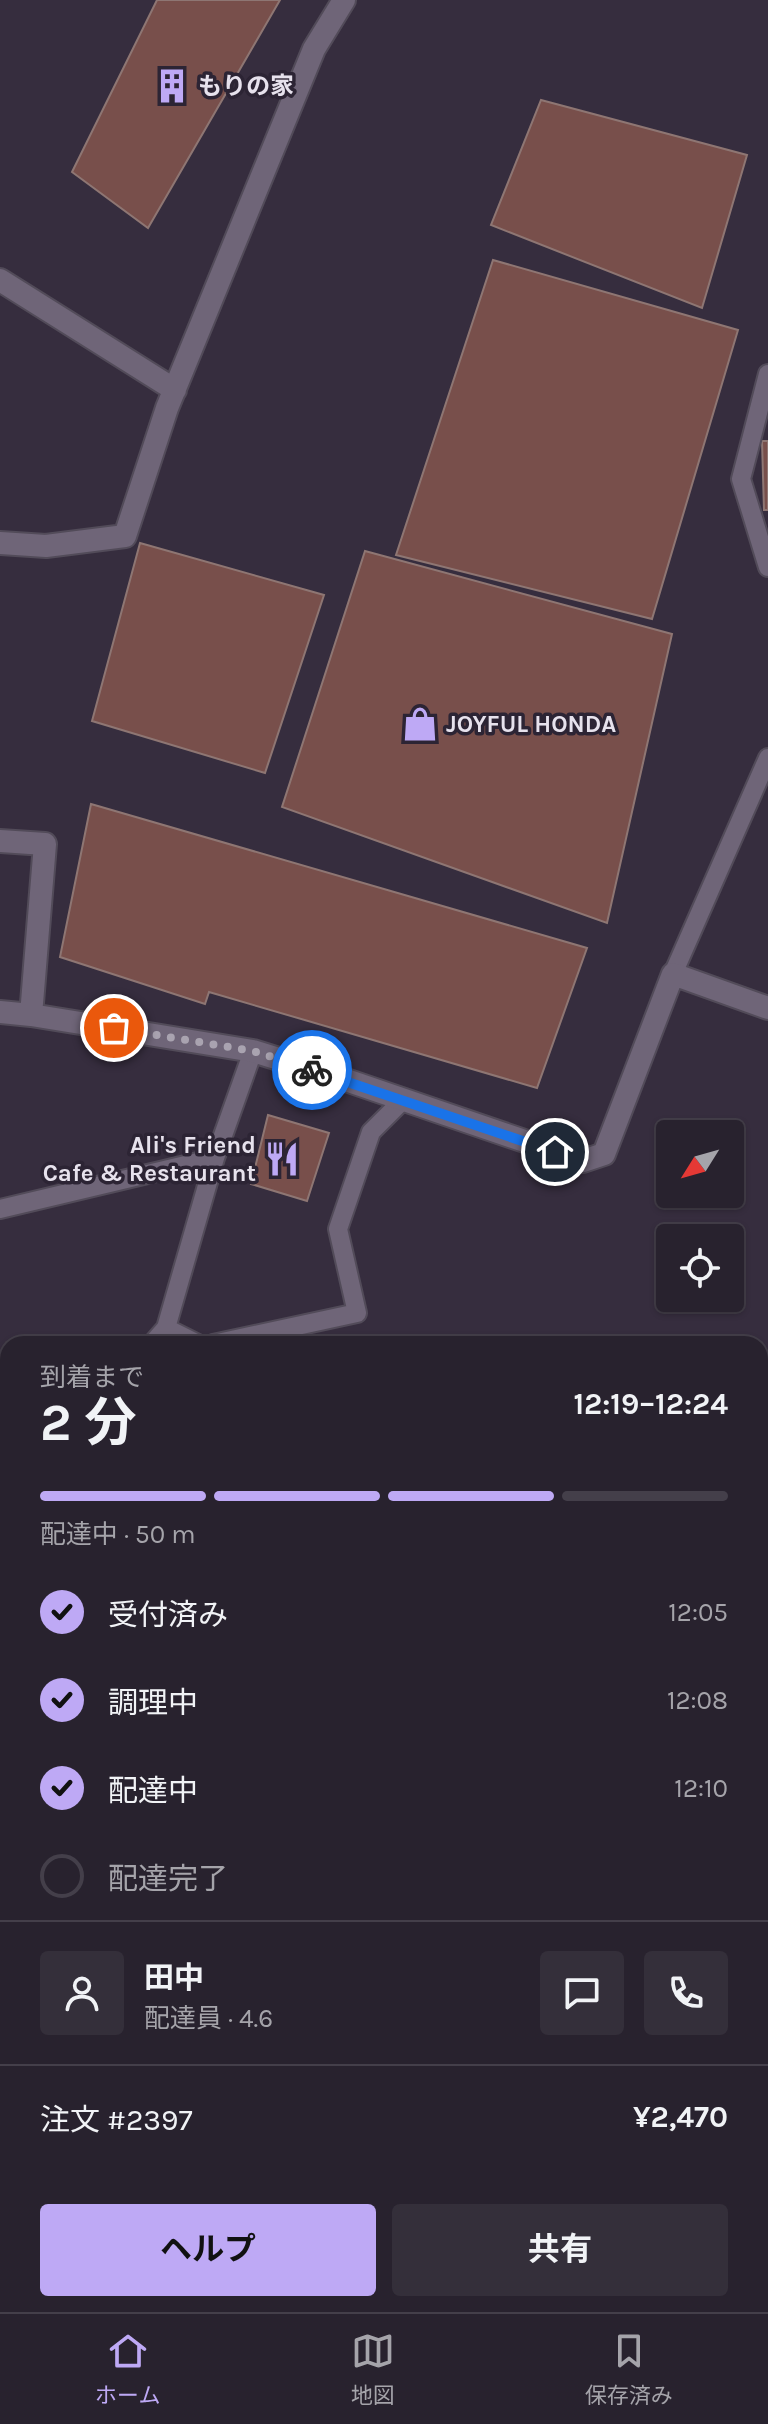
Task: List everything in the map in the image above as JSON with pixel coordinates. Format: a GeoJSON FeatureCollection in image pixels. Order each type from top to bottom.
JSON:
{"type":"FeatureCollection","features":[{"type":"Feature","properties":{"kind":"street"},"geometry":{"type":"LineString","coordinates":[[0,543],[46,546],[125,536],[175,390],[314,49],[344,0]]}},
{"type":"Feature","properties":{"kind":"street"},"geometry":{"type":"LineString","coordinates":[[0,280],[175,390]]}},
{"type":"Feature","properties":{"kind":"street"},"geometry":{"type":"LineString","coordinates":[[0,841],[45,844],[31,1015]]}},
{"type":"Feature","properties":{"kind":"street"},"geometry":{"type":"LineString","coordinates":[[0,1012],[253,1051],[583,1161],[604,1154],[673,974],[768,1008]]}},
{"type":"Feature","properties":{"kind":"lane"},"geometry":{"type":"LineString","coordinates":[[768,374],[741,479],[768,567]]}},
{"type":"Feature","properties":{"kind":"lane"},"geometry":{"type":"LineString","coordinates":[[673,974],[768,758]]}},
{"type":"Feature","properties":{"kind":"lane"},"geometry":{"type":"LineString","coordinates":[[159,1336],[166,1328],[215,1158],[253,1051]]}},
{"type":"Feature","properties":{"kind":"lane"},"geometry":{"type":"LineString","coordinates":[[250,1336],[357,1313],[338,1229],[371,1132],[403,1100]]}},
{"type":"Feature","properties":{"kind":"lane"},"geometry":{"type":"LineString","coordinates":[[0,1209],[215,1158]]}},
{"type":"Feature","properties":{"kind":"lane"},"geometry":{"type":"LineString","coordinates":[[166,1328],[182,1336]]}},
{"type":"Feature","properties":{"kind":"building","name":"もりの家"},"geometry":{"type":"Polygon","coordinates":[[[157,0],[280,0],[148,228],[72,172],[157,0]]]}},
{"type":"Feature","properties":{"kind":"building"},"geometry":{"type":"Polygon","coordinates":[[[541,100],[747,155],[702,308],[491,225],[541,100]]]}},
{"type":"Feature","properties":{"kind":"building"},"geometry":{"type":"Polygon","coordinates":[[[493,260],[738,330],[652,619],[396,555],[493,260]]]}},
{"type":"Feature","properties":{"kind":"building"},"geometry":{"type":"Polygon","coordinates":[[[762,441],[768,441],[768,510],[764,510],[762,441]]]}},
{"type":"Feature","properties":{"kind":"building"},"geometry":{"type":"Polygon","coordinates":[[[140,543],[324,595],[265,773],[92,721],[140,543]]]}},
{"type":"Feature","properties":{"kind":"building"},"geometry":{"type":"Polygon","coordinates":[[[365,551],[672,634],[607,923],[282,807],[365,551]]]}},
{"type":"Feature","properties":{"kind":"building"},"geometry":{"type":"Polygon","coordinates":[[[91,804],[587,948],[537,1088],[209,992],[205,1004],[60,957],[91,804]]]}},
{"type":"Feature","properties":{"kind":"building"},"geometry":{"type":"Polygon","coordinates":[[[268,1115],[329,1133],[307,1201],[251,1184],[268,1115]]]}},
{"type":"Feature","properties":{"kind":"way so far"},"geometry":{"type":"LineString","coordinates":[[114,1028],[253,1051],[312,1070]]}},
{"type":"Feature","properties":{"kind":"place","name":"もりの家"},"geometry":{"type":"Point","coordinates":[172,86]}},
{"type":"Feature","properties":{"kind":"place","name":"JOYFUL HONDA"},"geometry":{"type":"Point","coordinates":[420,724]}},
{"type":"Feature","properties":{"kind":"place","name":"Ali's Friend Cafe & Restaurant"},"geometry":{"type":"Point","coordinates":[282,1159]}},
{"type":"Feature","properties":{"kind":"route"},"geometry":{"type":"LineString","coordinates":[[312,1070],[555,1152]]}}]}
